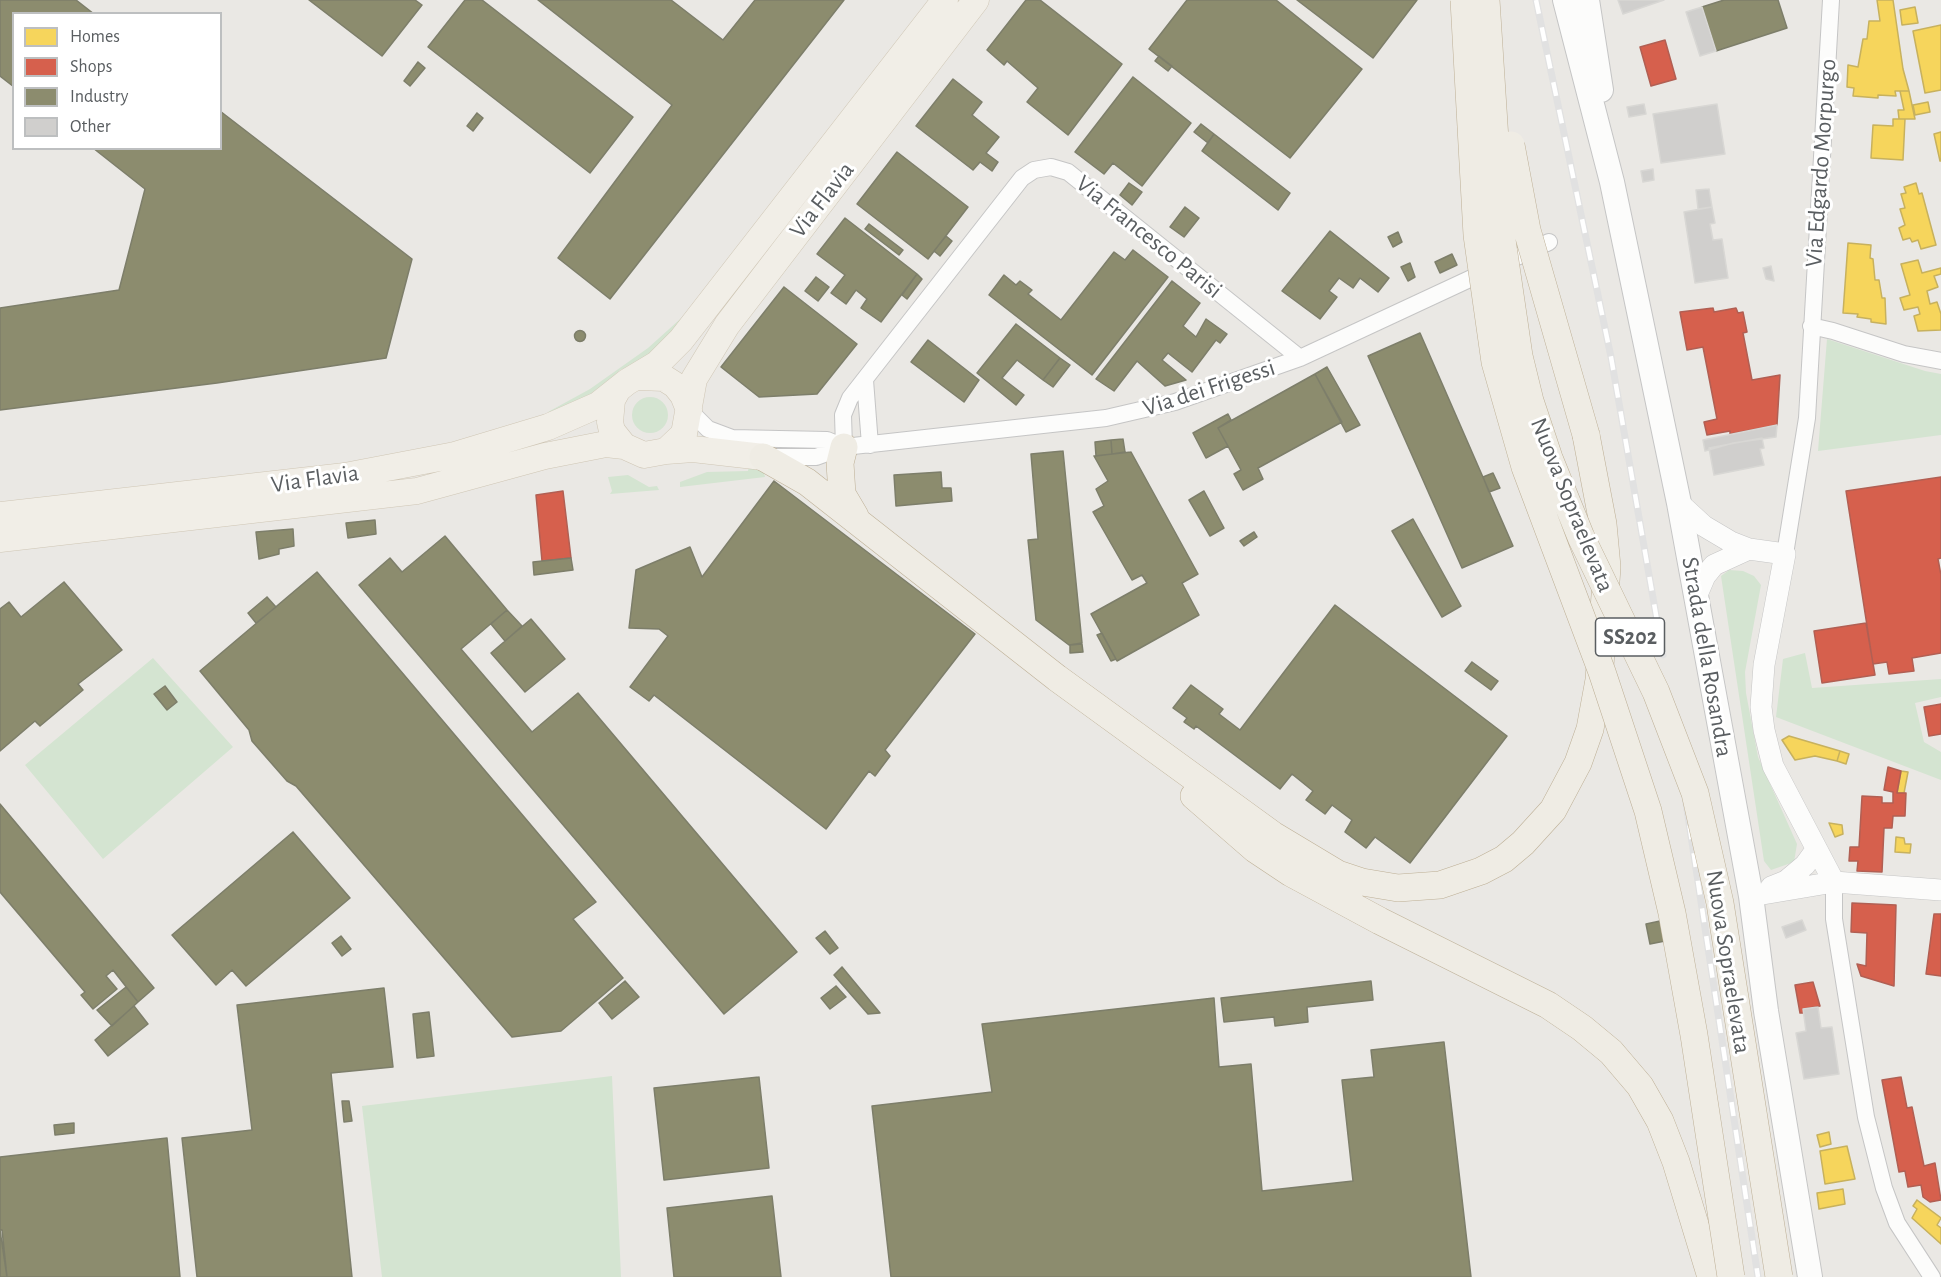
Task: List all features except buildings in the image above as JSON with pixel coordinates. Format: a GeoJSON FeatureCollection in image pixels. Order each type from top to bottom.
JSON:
{"type":"FeatureCollection","features":[{"type":"Feature","properties":{"kind":"highway","name":"Nuova Sopraelevata"},"geometry":{"type":"LineString","coordinates":[[1464,0],[1477,235],[1496,362],[1526,466],[1602,672],[1648,811],[1672,913],[1690,1013],[1731,1277]]}},
{"type":"Feature","properties":{"kind":"highway","name":"Nuova Sopraelevata"},"geometry":{"type":"LineString","coordinates":[[1486,0],[1501,233],[1519,356],[1530,401],[1549,458],[1581,537],[1660,700],[1695,794],[1720,903],[1779,1277]]}},
{"type":"Feature","properties":{"kind":"highway"},"geometry":{"type":"LineString","coordinates":[[763,457],[807,482],[1232,816],[1273,835],[1338,874],[1381,886],[1440,885],[1481,871],[1504,859],[1540,826],[1566,787],[1590,729],[1599,680],[1606,616],[1607,567],[1603,524],[1586,435],[1517,188],[1491,0]]}},
{"type":"Feature","properties":{"kind":"highway"},"geometry":{"type":"LineString","coordinates":[[857,446],[840,463],[842,494],[859,523]]}},
{"type":"Feature","properties":{"kind":"highway"},"geometry":{"type":"LineString","coordinates":[[1232,816],[1255,849],[1291,873],[1380,921],[1540,1000],[1582,1028],[1611,1052],[1640,1086],[1660,1121],[1676,1162],[1711,1277]]}},
{"type":"Feature","properties":{"kind":"main road","name":"Via Flavia"},"geometry":{"type":"LineString","coordinates":[[0,515],[345,477],[444,457],[548,427],[598,405],[627,382],[639,376],[681,340],[945,0]]}},
{"type":"Feature","properties":{"kind":"main road","name":"Via Flavia"},"geometry":{"type":"LineString","coordinates":[[0,539],[406,493],[582,447],[606,444],[624,446],[644,455],[666,452],[684,434],[694,379],[727,325],[976,0]]}},
{"type":"Feature","properties":{"kind":"main road","name":"Strada della Rosandra"},"geometry":{"type":"LineString","coordinates":[[1565,0],[1612,182],[1679,503],[1751,896],[1766,1011],[1810,1277]]}},
{"type":"Feature","properties":{"kind":"main road","name":"Strada della Rosandra"},"geometry":{"type":"LineString","coordinates":[[1587,0],[1595,41],[1612,182]]}},
{"type":"Feature","properties":{"kind":"main road"},"geometry":{"type":"LineString","coordinates":[[639,376],[664,378],[675,385],[683,395],[689,410]]}},
{"type":"Feature","properties":{"kind":"main road"},"geometry":{"type":"LineString","coordinates":[[617,391],[612,400],[610,422],[612,431],[624,446]]}},
{"type":"Feature","properties":{"kind":"main road"},"geometry":{"type":"LineString","coordinates":[[666,452],[693,449],[763,457]]}},
{"type":"Feature","properties":{"kind":"street","name":"Via Edgardo Morpurgo"},"geometry":{"type":"LineString","coordinates":[[1785,554],[1807,418],[1831,0]]}},
{"type":"Feature","properties":{"kind":"street","name":"Via Francesco Parisi"},"geometry":{"type":"LineString","coordinates":[[857,446],[843,414],[850,398],[1022,178],[1034,170],[1051,167],[1068,172],[1300,358]]}},
{"type":"Feature","properties":{"kind":"street","name":"Via dei Frigessi"},"geometry":{"type":"LineString","coordinates":[[763,457],[816,457],[857,446],[1106,418],[1175,402],[1300,358],[1549,242]]}},
{"type":"Feature","properties":{"kind":"street"},"geometry":{"type":"LineString","coordinates":[[1811,327],[1833,331],[1904,354],[1941,361]]}},
{"type":"Feature","properties":{"kind":"street"},"geometry":{"type":"LineString","coordinates":[[857,446],[865,380]]}},
{"type":"Feature","properties":{"kind":"street","name":"Via dei Frigessi"},"geometry":{"type":"LineString","coordinates":[[689,410],[708,429],[718,435],[746,440],[827,440],[857,446]]}},
{"type":"Feature","properties":{"kind":"street"},"geometry":{"type":"LineString","coordinates":[[1679,503],[1704,526],[1749,549],[1785,554],[1764,665],[1761,707],[1773,766],[1834,882],[1834,919],[1866,1117],[1884,1188],[1897,1223],[1932,1277]]}},
{"type":"Feature","properties":{"kind":"street"},"geometry":{"type":"LineString","coordinates":[[1696,597],[1705,576],[1714,565],[1749,549]]}},
{"type":"Feature","properties":{"kind":"street"},"geometry":{"type":"LineString","coordinates":[[1751,896],[1786,881],[1805,865],[1816,850]]}},
{"type":"Feature","properties":{"kind":"street"},"geometry":{"type":"LineString","coordinates":[[1751,896],[1834,882],[1941,890]]}},
{"type":"Feature","properties":{"kind":"green space"},"geometry":{"type":"Polygon","coordinates":[[[688,312],[691,315],[640,363],[620,370],[597,393],[549,416],[548,412],[590,389],[648,348],[688,312]]]}},
{"type":"Feature","properties":{"kind":"green space"},"geometry":{"type":"Polygon","coordinates":[[[1827,339],[1925,371],[1941,374],[1941,435],[1818,451],[1827,339]]]}},
{"type":"Feature","properties":{"kind":"green space"},"geometry":{"type":"Polygon","coordinates":[[[650,397],[663,402],[668,415],[663,428],[650,433],[637,428],[632,415],[637,402],[650,397]]]}},
{"type":"Feature","properties":{"kind":"green space"},"geometry":{"type":"Polygon","coordinates":[[[749,463],[762,464],[765,477],[680,487],[680,482],[707,472],[748,471],[749,463]]]}},
{"type":"Feature","properties":{"kind":"green space"},"geometry":{"type":"Polygon","coordinates":[[[628,475],[649,487],[657,486],[659,490],[610,494],[612,491],[608,477],[628,475]]]}},
{"type":"Feature","properties":{"kind":"green space"},"geometry":{"type":"Polygon","coordinates":[[[1729,570],[1743,571],[1754,576],[1761,585],[1745,672],[1746,693],[1758,757],[1797,844],[1794,862],[1771,870],[1764,861],[1721,576],[1729,570]]]}},
{"type":"Feature","properties":{"kind":"green space"},"geometry":{"type":"Polygon","coordinates":[[[1805,653],[1812,688],[1941,679],[1941,697],[1915,703],[1924,742],[1941,752],[1941,780],[1776,717],[1783,659],[1805,653]]]}},
{"type":"Feature","properties":{"kind":"green space"},"geometry":{"type":"Polygon","coordinates":[[[153,658],[233,747],[103,859],[25,765],[153,658]]]}},
{"type":"Feature","properties":{"kind":"green space"},"geometry":{"type":"Polygon","coordinates":[[[612,1076],[621,1277],[382,1277],[362,1106],[612,1076]]]}},
{"type":"Feature","properties":{"kind":"railway"},"geometry":{"type":"LineString","coordinates":[[1536,0],[1611,357],[1663,655]]}},
{"type":"Feature","properties":{"kind":"railway"},"geometry":{"type":"LineString","coordinates":[[1681,770],[1758,1277]]}}]}
